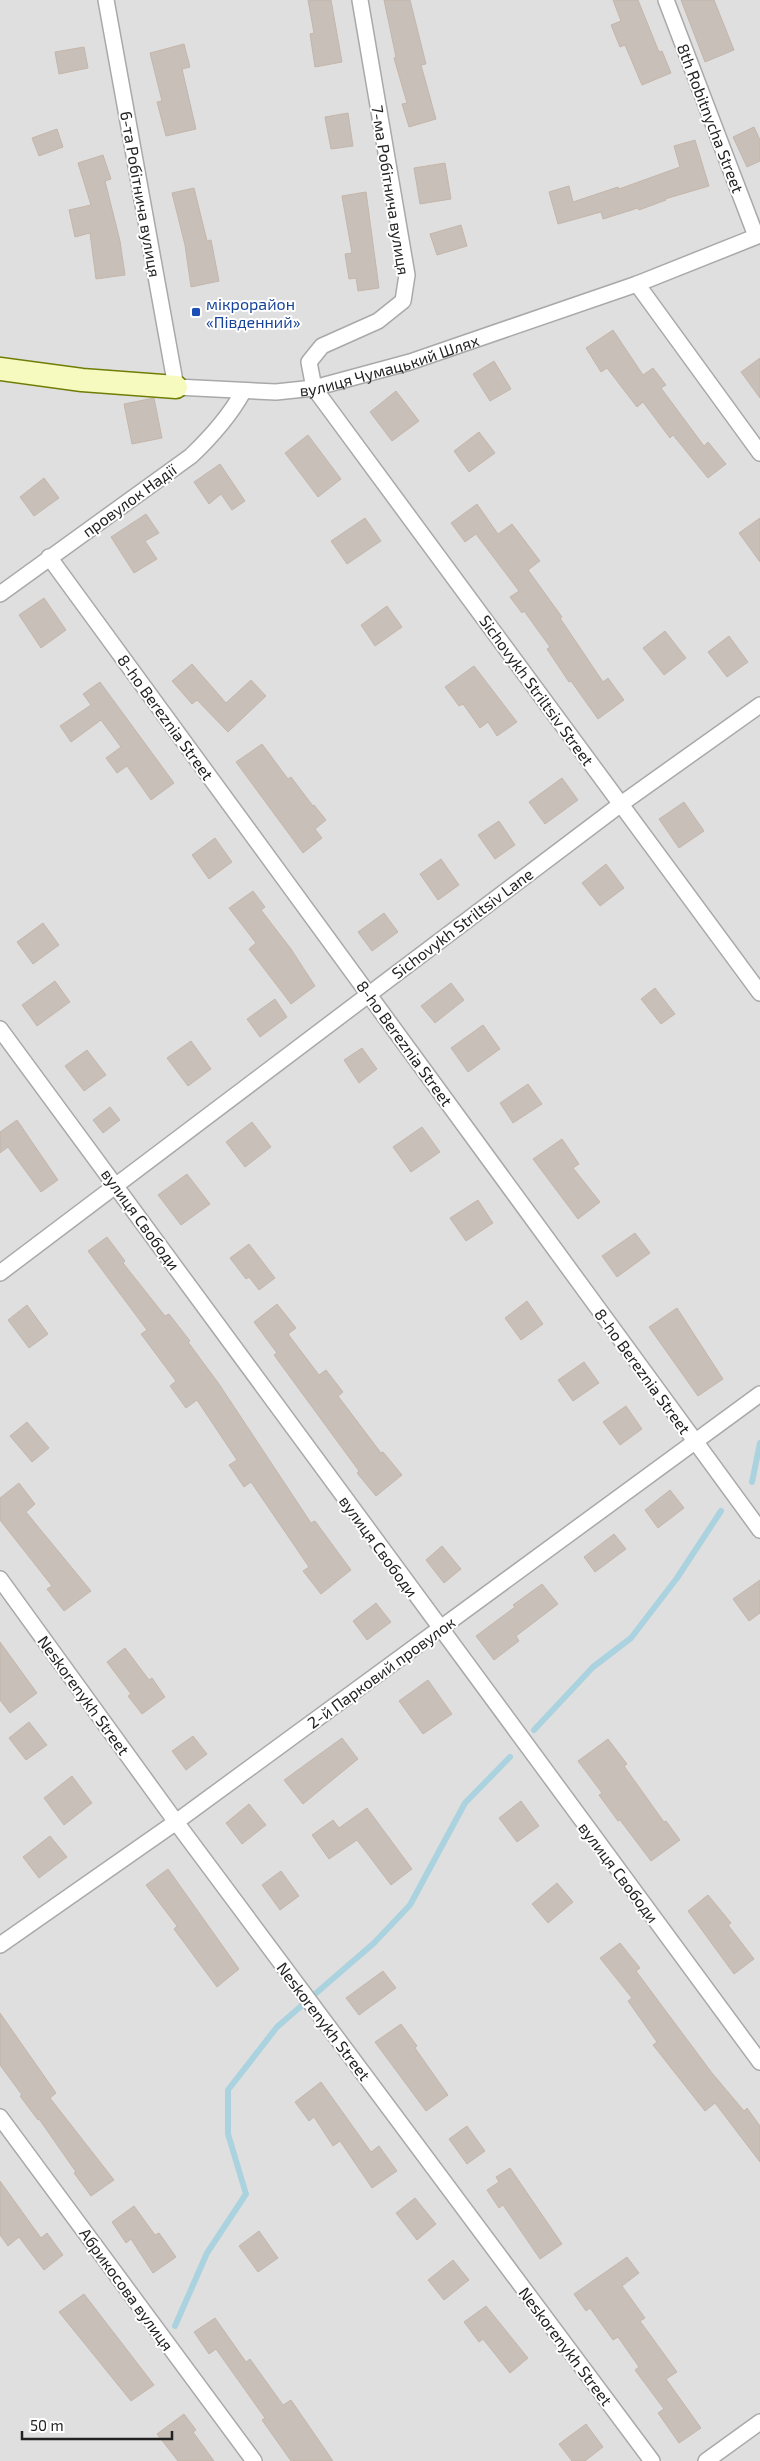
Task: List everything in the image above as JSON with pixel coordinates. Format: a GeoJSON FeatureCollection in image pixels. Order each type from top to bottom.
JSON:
{"type":"FeatureCollection","features":[{"type":"Feature","properties":{"kind":"street","name":"6-та Робітнича вулиця"},"geometry":{"type":"LineString","coordinates":[[106,0],[176,387]]}},
{"type":"Feature","properties":{"kind":"street","name":"7-ма Робітнича вулиця"},"geometry":{"type":"LineString","coordinates":[[314,388],[310,362],[322,346],[378,321],[403,301],[407,274],[360,0]]}},
{"type":"Feature","properties":{"kind":"street","name":"8th Robitnycha Street"},"geometry":{"type":"LineString","coordinates":[[666,0],[758,235]]}},
{"type":"Feature","properties":{"kind":"street","name":"вулиця Чумацький Шлях"},"geometry":{"type":"LineString","coordinates":[[0,369],[82,380],[243,392],[276,392],[314,388],[410,362],[637,284],[758,235]]}},
{"type":"Feature","properties":{"kind":"street"},"geometry":{"type":"LineString","coordinates":[[637,284],[760,453]]}},
{"type":"Feature","properties":{"kind":"street","name":"Sichovykh Striltsiv Street"},"geometry":{"type":"LineString","coordinates":[[314,388],[760,992]]}},
{"type":"Feature","properties":{"kind":"street","name":"провулок Надії"},"geometry":{"type":"LineString","coordinates":[[0,594],[191,456],[210,438],[231,413],[243,392]]}},
{"type":"Feature","properties":{"kind":"street","name":"8-ho Bereznia Street"},"geometry":{"type":"LineString","coordinates":[[49,557],[760,1530]]}},
{"type":"Feature","properties":{"kind":"street","name":"Sichovykh Striltsiv Lane"},"geometry":{"type":"LineString","coordinates":[[0,1273],[621,804],[760,705]]}},
{"type":"Feature","properties":{"kind":"street","name":"вулиця Свободи"},"geometry":{"type":"LineString","coordinates":[[0,1029],[760,2062]]}},
{"type":"Feature","properties":{"kind":"street","name":"2-й Парковий провулок"},"geometry":{"type":"LineString","coordinates":[[0,1945],[176,1822],[760,1394]]}},
{"type":"Feature","properties":{"kind":"street","name":"Neskorenykh Street"},"geometry":{"type":"LineString","coordinates":[[0,1578],[176,1822],[652,2461]]}},
{"type":"Feature","properties":{"kind":"street","name":"Абрикосова вулиця"},"geometry":{"type":"LineString","coordinates":[[0,2117],[254,2461]]}},
{"type":"Feature","properties":{"kind":"street"},"geometry":{"type":"LineString","coordinates":[[706,2461],[760,2422]]}},
{"type":"Feature","properties":{"kind":"shaded area"},"geometry":{"type":"Polygon","coordinates":[[[0,0],[760,0],[760,2461],[0,2461],[0,0]]]}},
{"type":"Feature","properties":{"kind":"building"},"geometry":{"type":"Polygon","coordinates":[[[308,0],[331,0],[342,62],[315,67],[310,34],[314,33],[308,0]]]}},
{"type":"Feature","properties":{"kind":"building"},"geometry":{"type":"Polygon","coordinates":[[[384,0],[410,0],[426,64],[421,65],[436,119],[409,127],[402,104],[407,103],[394,58],[396,57],[384,0]]]}},
{"type":"Feature","properties":{"kind":"building"},"geometry":{"type":"Polygon","coordinates":[[[613,0],[638,0],[659,52],[662,51],[671,73],[642,85],[625,45],[620,47],[611,25],[621,21],[613,0]]]}},
{"type":"Feature","properties":{"kind":"building"},"geometry":{"type":"Polygon","coordinates":[[[681,0],[714,0],[734,50],[705,62],[681,0]]]}},
{"type":"Feature","properties":{"kind":"building"},"geometry":{"type":"Polygon","coordinates":[[[184,44],[190,67],[182,69],[196,129],[166,136],[157,102],[162,101],[150,53],[184,44]]]}},
{"type":"Feature","properties":{"kind":"building"},"geometry":{"type":"Polygon","coordinates":[[[84,47],[88,68],[59,74],[55,52],[84,47]]]}},
{"type":"Feature","properties":{"kind":"building"},"geometry":{"type":"Polygon","coordinates":[[[348,113],[353,146],[331,149],[325,117],[348,113]]]}},
{"type":"Feature","properties":{"kind":"building"},"geometry":{"type":"Polygon","coordinates":[[[754,127],[760,140],[760,161],[747,167],[733,137],[754,127]]]}},
{"type":"Feature","properties":{"kind":"building"},"geometry":{"type":"Polygon","coordinates":[[[57,129],[63,147],[39,156],[32,138],[57,129]]]}},
{"type":"Feature","properties":{"kind":"building"},"geometry":{"type":"Polygon","coordinates":[[[695,140],[709,186],[665,199],[639,210],[638,208],[603,219],[601,212],[558,224],[549,192],[569,186],[573,202],[618,187],[619,189],[680,167],[674,146],[695,140]]]}},
{"type":"Feature","properties":{"kind":"building"},"geometry":{"type":"Polygon","coordinates":[[[103,155],[111,179],[105,181],[120,241],[125,275],[96,279],[90,233],[75,237],[69,210],[91,205],[78,163],[103,155]]]}},
{"type":"Feature","properties":{"kind":"building"},"geometry":{"type":"Polygon","coordinates":[[[445,163],[451,199],[420,204],[414,168],[445,163]]]}},
{"type":"Feature","properties":{"kind":"building"},"geometry":{"type":"Polygon","coordinates":[[[194,188],[207,241],[211,240],[219,281],[191,287],[185,245],[172,193],[194,188]]]}},
{"type":"Feature","properties":{"kind":"building"},"geometry":{"type":"Polygon","coordinates":[[[366,192],[379,288],[358,291],[356,278],[349,279],[345,254],[352,253],[342,196],[366,192]]]}},
{"type":"Feature","properties":{"kind":"building"},"geometry":{"type":"Polygon","coordinates":[[[461,225],[467,246],[437,255],[430,234],[461,225]]]}},
{"type":"Feature","properties":{"kind":"building"},"geometry":{"type":"Polygon","coordinates":[[[613,330],[643,375],[653,368],[666,385],[661,388],[704,446],[708,442],[726,464],[708,478],[673,435],[670,438],[643,402],[637,407],[607,368],[601,372],[586,348],[613,330]]]}},
{"type":"Feature","properties":{"kind":"building"},"geometry":{"type":"Polygon","coordinates":[[[760,358],[760,398],[741,372],[760,358]]]}},
{"type":"Feature","properties":{"kind":"building"},"geometry":{"type":"Polygon","coordinates":[[[494,361],[511,389],[490,401],[473,374],[494,361]]]}},
{"type":"Feature","properties":{"kind":"building"},"geometry":{"type":"Polygon","coordinates":[[[396,391],[419,421],[392,441],[370,412],[396,391]]]}},
{"type":"Feature","properties":{"kind":"building"},"geometry":{"type":"Polygon","coordinates":[[[154,398],[162,438],[132,444],[124,404],[154,398]]]}},
{"type":"Feature","properties":{"kind":"building"},"geometry":{"type":"Polygon","coordinates":[[[479,432],[495,453],[469,472],[454,451],[479,432]]]}},
{"type":"Feature","properties":{"kind":"building"},"geometry":{"type":"Polygon","coordinates":[[[308,435],[341,479],[318,497],[285,453],[308,435]]]}},
{"type":"Feature","properties":{"kind":"building"},"geometry":{"type":"Polygon","coordinates":[[[220,464],[245,501],[232,510],[221,494],[209,504],[194,482],[220,464]]]}},
{"type":"Feature","properties":{"kind":"building"},"geometry":{"type":"Polygon","coordinates":[[[44,478],[59,498],[34,516],[20,497],[44,478]]]}},
{"type":"Feature","properties":{"kind":"building"},"geometry":{"type":"Polygon","coordinates":[[[477,504],[498,534],[512,524],[540,561],[528,570],[562,617],[560,618],[603,682],[608,678],[624,700],[598,719],[571,681],[569,682],[547,649],[550,647],[524,611],[522,613],[510,597],[519,591],[476,534],[465,542],[451,523],[477,504]]]}},
{"type":"Feature","properties":{"kind":"building"},"geometry":{"type":"Polygon","coordinates":[[[146,514],[159,533],[145,541],[157,559],[134,573],[111,537],[146,514]]]}},
{"type":"Feature","properties":{"kind":"building"},"geometry":{"type":"Polygon","coordinates":[[[365,518],[381,541],[347,564],[331,541],[365,518]]]}},
{"type":"Feature","properties":{"kind":"building"},"geometry":{"type":"Polygon","coordinates":[[[760,518],[760,562],[739,533],[760,518]]]}},
{"type":"Feature","properties":{"kind":"building"},"geometry":{"type":"Polygon","coordinates":[[[44,598],[66,630],[41,648],[19,615],[44,598]]]}},
{"type":"Feature","properties":{"kind":"building"},"geometry":{"type":"Polygon","coordinates":[[[387,606],[402,627],[375,646],[361,625],[387,606]]]}},
{"type":"Feature","properties":{"kind":"building"},"geometry":{"type":"Polygon","coordinates":[[[665,631],[686,658],[664,675],[643,648],[665,631]]]}},
{"type":"Feature","properties":{"kind":"building"},"geometry":{"type":"Polygon","coordinates":[[[729,636],[748,662],[727,677],[708,652],[729,636]]]}},
{"type":"Feature","properties":{"kind":"building"},"geometry":{"type":"Polygon","coordinates":[[[192,664],[226,703],[251,680],[266,696],[228,732],[197,700],[192,704],[172,681],[192,664]]]}},
{"type":"Feature","properties":{"kind":"building"},"geometry":{"type":"Polygon","coordinates":[[[474,666],[517,722],[497,736],[488,722],[480,728],[463,704],[459,706],[445,687],[474,666]]]}},
{"type":"Feature","properties":{"kind":"building"},"geometry":{"type":"Polygon","coordinates":[[[100,682],[174,783],[151,800],[127,766],[117,773],[106,758],[121,747],[101,720],[71,742],[60,726],[91,705],[83,694],[100,682]]]}},
{"type":"Feature","properties":{"kind":"building"},"geometry":{"type":"Polygon","coordinates":[[[262,744],[288,779],[291,777],[326,820],[315,829],[322,838],[303,853],[236,762],[262,744]]]}},
{"type":"Feature","properties":{"kind":"building"},"geometry":{"type":"Polygon","coordinates":[[[562,778],[578,800],[545,824],[529,802],[562,778]]]}},
{"type":"Feature","properties":{"kind":"building"},"geometry":{"type":"Polygon","coordinates":[[[684,802],[704,831],[679,848],[659,819],[684,802]]]}},
{"type":"Feature","properties":{"kind":"building"},"geometry":{"type":"Polygon","coordinates":[[[499,821],[515,845],[495,859],[478,835],[499,821]]]}},
{"type":"Feature","properties":{"kind":"building"},"geometry":{"type":"Polygon","coordinates":[[[215,838],[232,862],[209,879],[192,855],[215,838]]]}},
{"type":"Feature","properties":{"kind":"building"},"geometry":{"type":"Polygon","coordinates":[[[441,859],[459,885],[438,900],[420,874],[441,859]]]}},
{"type":"Feature","properties":{"kind":"building"},"geometry":{"type":"Polygon","coordinates":[[[606,864],[624,888],[600,906],[582,883],[606,864]]]}},
{"type":"Feature","properties":{"kind":"building"},"geometry":{"type":"Polygon","coordinates":[[[253,891],[265,907],[261,910],[291,949],[315,986],[291,1004],[249,949],[256,943],[229,908],[253,891]]]}},
{"type":"Feature","properties":{"kind":"building"},"geometry":{"type":"Polygon","coordinates":[[[384,913],[398,932],[372,951],[358,932],[384,913]]]}},
{"type":"Feature","properties":{"kind":"building"},"geometry":{"type":"Polygon","coordinates":[[[43,923],[59,945],[33,964],[17,942],[43,923]]]}},
{"type":"Feature","properties":{"kind":"building"},"geometry":{"type":"Polygon","coordinates":[[[55,981],[70,1002],[37,1026],[22,1005],[55,981]]]}},
{"type":"Feature","properties":{"kind":"building"},"geometry":{"type":"Polygon","coordinates":[[[451,983],[464,1000],[435,1023],[421,1006],[451,983]]]}},
{"type":"Feature","properties":{"kind":"building"},"geometry":{"type":"Polygon","coordinates":[[[655,988],[675,1014],[661,1024],[641,999],[655,988]]]}},
{"type":"Feature","properties":{"kind":"building"},"geometry":{"type":"Polygon","coordinates":[[[275,999],[287,1017],[260,1037],[247,1019],[275,999]]]}},
{"type":"Feature","properties":{"kind":"building"},"geometry":{"type":"Polygon","coordinates":[[[483,1025],[500,1049],[468,1072],[451,1048],[483,1025]]]}},
{"type":"Feature","properties":{"kind":"building"},"geometry":{"type":"Polygon","coordinates":[[[191,1041],[211,1069],[188,1086],[167,1058],[191,1041]]]}},
{"type":"Feature","properties":{"kind":"building"},"geometry":{"type":"Polygon","coordinates":[[[362,1048],[377,1069],[359,1083],[344,1060],[362,1048]]]}},
{"type":"Feature","properties":{"kind":"building"},"geometry":{"type":"Polygon","coordinates":[[[87,1050],[106,1075],[84,1091],[65,1066],[87,1050]]]}},
{"type":"Feature","properties":{"kind":"building"},"geometry":{"type":"Polygon","coordinates":[[[528,1084],[542,1104],[513,1123],[500,1103],[528,1084]]]}},
{"type":"Feature","properties":{"kind":"building"},"geometry":{"type":"Polygon","coordinates":[[[110,1107],[120,1120],[103,1133],[93,1120],[110,1107]]]}},
{"type":"Feature","properties":{"kind":"building"},"geometry":{"type":"Polygon","coordinates":[[[17,1120],[58,1180],[41,1192],[8,1147],[0,1153],[0,1132],[17,1120]]]}},
{"type":"Feature","properties":{"kind":"building"},"geometry":{"type":"Polygon","coordinates":[[[252,1122],[271,1147],[245,1167],[226,1142],[252,1122]]]}},
{"type":"Feature","properties":{"kind":"building"},"geometry":{"type":"Polygon","coordinates":[[[422,1127],[440,1152],[411,1172],[393,1147],[422,1127]]]}},
{"type":"Feature","properties":{"kind":"building"},"geometry":{"type":"Polygon","coordinates":[[[562,1139],[579,1164],[573,1168],[600,1202],[578,1219],[533,1159],[562,1139]]]}},
{"type":"Feature","properties":{"kind":"building"},"geometry":{"type":"Polygon","coordinates":[[[187,1174],[210,1204],[181,1225],[158,1195],[187,1174]]]}},
{"type":"Feature","properties":{"kind":"building"},"geometry":{"type":"Polygon","coordinates":[[[478,1200],[493,1223],[466,1241],[450,1218],[478,1200]]]}},
{"type":"Feature","properties":{"kind":"building"},"geometry":{"type":"Polygon","coordinates":[[[635,1233],[650,1253],[617,1277],[602,1256],[635,1233]]]}},
{"type":"Feature","properties":{"kind":"building"},"geometry":{"type":"Polygon","coordinates":[[[107,1237],[125,1261],[123,1263],[165,1316],[169,1314],[190,1341],[188,1342],[219,1384],[311,1523],[315,1521],[351,1570],[321,1594],[303,1571],[309,1567],[251,1482],[244,1487],[229,1465],[237,1460],[197,1400],[186,1408],[170,1386],[176,1381],[141,1334],[147,1330],[88,1251],[107,1237]]]}},
{"type":"Feature","properties":{"kind":"building"},"geometry":{"type":"Polygon","coordinates":[[[249,1244],[275,1278],[259,1290],[249,1277],[246,1279],[230,1258],[249,1244]]]}},
{"type":"Feature","properties":{"kind":"building"},"geometry":{"type":"Polygon","coordinates":[[[527,1301],[543,1324],[521,1340],[505,1318],[527,1301]]]}},
{"type":"Feature","properties":{"kind":"building"},"geometry":{"type":"Polygon","coordinates":[[[277,1304],[296,1328],[288,1334],[319,1375],[326,1370],[343,1392],[338,1396],[381,1453],[383,1452],[402,1475],[376,1496],[357,1473],[359,1471],[274,1355],[277,1353],[254,1322],[277,1304]]]}},
{"type":"Feature","properties":{"kind":"building"},"geometry":{"type":"Polygon","coordinates":[[[27,1305],[48,1334],[29,1348],[8,1320],[27,1305]]]}},
{"type":"Feature","properties":{"kind":"building"},"geometry":{"type":"Polygon","coordinates":[[[677,1308],[723,1379],[698,1396],[649,1327],[677,1308]]]}},
{"type":"Feature","properties":{"kind":"building"},"geometry":{"type":"Polygon","coordinates":[[[584,1362],[599,1383],[573,1401],[558,1380],[584,1362]]]}},
{"type":"Feature","properties":{"kind":"building"},"geometry":{"type":"Polygon","coordinates":[[[626,1406],[642,1429],[620,1445],[603,1422],[626,1406]]]}},
{"type":"Feature","properties":{"kind":"building"},"geometry":{"type":"Polygon","coordinates":[[[27,1422],[49,1448],[32,1462],[10,1436],[27,1422]]]}},
{"type":"Feature","properties":{"kind":"building"},"geometry":{"type":"Polygon","coordinates":[[[19,1483],[35,1504],[26,1512],[91,1591],[64,1611],[47,1589],[52,1586],[0,1520],[0,1498],[19,1483]]]}},
{"type":"Feature","properties":{"kind":"building"},"geometry":{"type":"Polygon","coordinates":[[[670,1490],[684,1508],[658,1528],[645,1510],[670,1490]]]}},
{"type":"Feature","properties":{"kind":"building"},"geometry":{"type":"Polygon","coordinates":[[[614,1534],[626,1549],[595,1572],[584,1557],[614,1534]]]}},
{"type":"Feature","properties":{"kind":"building"},"geometry":{"type":"Polygon","coordinates":[[[442,1546],[461,1569],[444,1583],[426,1560],[442,1546]]]}},
{"type":"Feature","properties":{"kind":"building"},"geometry":{"type":"Polygon","coordinates":[[[760,1580],[760,1613],[749,1621],[733,1599],[760,1580]]]}},
{"type":"Feature","properties":{"kind":"building"},"geometry":{"type":"Polygon","coordinates":[[[542,1584],[558,1604],[516,1636],[519,1641],[494,1660],[476,1636],[542,1584]]]}},
{"type":"Feature","properties":{"kind":"building"},"geometry":{"type":"Polygon","coordinates":[[[376,1603],[391,1622],[367,1640],[353,1621],[376,1603]]]}},
{"type":"Feature","properties":{"kind":"building"},"geometry":{"type":"Polygon","coordinates":[[[0,1642],[37,1693],[10,1713],[0,1700],[0,1642]]]}},
{"type":"Feature","properties":{"kind":"building"},"geometry":{"type":"Polygon","coordinates":[[[125,1648],[149,1680],[152,1678],[165,1697],[142,1714],[128,1696],[131,1694],[107,1662],[125,1648]]]}},
{"type":"Feature","properties":{"kind":"building"},"geometry":{"type":"Polygon","coordinates":[[[428,1680],[452,1714],[423,1734],[399,1701],[428,1680]]]}},
{"type":"Feature","properties":{"kind":"building"},"geometry":{"type":"Polygon","coordinates":[[[29,1722],[47,1745],[26,1760],[9,1738],[29,1722]]]}},
{"type":"Feature","properties":{"kind":"building"},"geometry":{"type":"Polygon","coordinates":[[[193,1736],[207,1754],[186,1770],[172,1751],[193,1736]]]}},
{"type":"Feature","properties":{"kind":"building"},"geometry":{"type":"Polygon","coordinates":[[[342,1738],[358,1759],[303,1804],[284,1780],[342,1738]]]}},
{"type":"Feature","properties":{"kind":"building"},"geometry":{"type":"Polygon","coordinates":[[[608,1739],[627,1764],[624,1766],[664,1822],[666,1821],[680,1840],[651,1861],[599,1795],[602,1793],[578,1761],[608,1739]]]}},
{"type":"Feature","properties":{"kind":"building"},"geometry":{"type":"Polygon","coordinates":[[[72,1776],[92,1803],[64,1825],[44,1798],[72,1776]]]}},
{"type":"Feature","properties":{"kind":"building"},"geometry":{"type":"Polygon","coordinates":[[[521,1801],[539,1826],[517,1842],[499,1818],[521,1801]]]}},
{"type":"Feature","properties":{"kind":"building"},"geometry":{"type":"Polygon","coordinates":[[[249,1804],[266,1825],[242,1844],[226,1823],[249,1804]]]}},
{"type":"Feature","properties":{"kind":"building"},"geometry":{"type":"Polygon","coordinates":[[[367,1808],[412,1869],[391,1885],[357,1840],[329,1859],[312,1835],[333,1820],[339,1828],[367,1808]]]}},
{"type":"Feature","properties":{"kind":"building"},"geometry":{"type":"Polygon","coordinates":[[[50,1836],[67,1857],[39,1878],[23,1857],[50,1836]]]}},
{"type":"Feature","properties":{"kind":"building"},"geometry":{"type":"Polygon","coordinates":[[[168,1869],[239,1969],[217,1987],[174,1929],[177,1926],[146,1885],[168,1869]]]}},
{"type":"Feature","properties":{"kind":"building"},"geometry":{"type":"Polygon","coordinates":[[[281,1871],[299,1896],[280,1910],[262,1885],[281,1871]]]}},
{"type":"Feature","properties":{"kind":"building"},"geometry":{"type":"Polygon","coordinates":[[[557,1883],[573,1902],[548,1923],[532,1904],[557,1883]]]}},
{"type":"Feature","properties":{"kind":"building"},"geometry":{"type":"Polygon","coordinates":[[[708,1895],[731,1923],[728,1925],[754,1959],[734,1974],[688,1911],[708,1895]]]}},
{"type":"Feature","properties":{"kind":"building"},"geometry":{"type":"Polygon","coordinates":[[[620,1943],[640,1968],[636,1971],[712,2073],[744,2111],[747,2108],[760,2126],[760,2162],[715,2103],[705,2111],[653,2045],[657,2042],[628,2001],[632,1998],[600,1958],[620,1943]]]}},
{"type":"Feature","properties":{"kind":"building"},"geometry":{"type":"Polygon","coordinates":[[[383,1971],[396,1988],[359,2015],[346,1998],[383,1971]]]}},
{"type":"Feature","properties":{"kind":"building"},"geometry":{"type":"Polygon","coordinates":[[[0,2013],[56,2093],[50,2098],[114,2180],[91,2196],[0,2065],[0,2013]]]}},
{"type":"Feature","properties":{"kind":"building"},"geometry":{"type":"Polygon","coordinates":[[[401,2024],[417,2046],[415,2048],[448,2095],[426,2111],[375,2042],[401,2024]]]}},
{"type":"Feature","properties":{"kind":"building"},"geometry":{"type":"Polygon","coordinates":[[[321,2082],[371,2152],[379,2146],[397,2171],[372,2188],[340,2141],[333,2146],[314,2117],[309,2121],[295,2102],[321,2082]]]}},
{"type":"Feature","properties":{"kind":"building"},"geometry":{"type":"Polygon","coordinates":[[[467,2126],[485,2151],[467,2164],[449,2139],[467,2126]]]}},
{"type":"Feature","properties":{"kind":"building"},"geometry":{"type":"Polygon","coordinates":[[[510,2168],[562,2244],[540,2259],[503,2205],[499,2208],[487,2190],[499,2182],[496,2177],[510,2168]]]}},
{"type":"Feature","properties":{"kind":"building"},"geometry":{"type":"Polygon","coordinates":[[[0,2181],[41,2238],[47,2233],[63,2255],[44,2270],[19,2237],[8,2246],[0,2235],[0,2181]]]}},
{"type":"Feature","properties":{"kind":"building"},"geometry":{"type":"Polygon","coordinates":[[[415,2198],[436,2224],[417,2240],[396,2213],[415,2198]]]}},
{"type":"Feature","properties":{"kind":"building"},"geometry":{"type":"Polygon","coordinates":[[[134,2206],[155,2235],[159,2233],[176,2257],[153,2273],[131,2239],[126,2243],[112,2222],[134,2206]]]}},
{"type":"Feature","properties":{"kind":"building"},"geometry":{"type":"Polygon","coordinates":[[[259,2231],[278,2258],[258,2272],[239,2246],[259,2231]]]}},
{"type":"Feature","properties":{"kind":"building"},"geometry":{"type":"Polygon","coordinates":[[[627,2257],[639,2273],[622,2286],[645,2318],[640,2321],[677,2372],[666,2379],[701,2428],[679,2443],[658,2413],[664,2409],[635,2370],[639,2367],[618,2337],[613,2340],[590,2308],[586,2311],[574,2294],[627,2257]]]}},
{"type":"Feature","properties":{"kind":"building"},"geometry":{"type":"Polygon","coordinates":[[[453,2260],[469,2280],[444,2300],[428,2280],[453,2260]]]}},
{"type":"Feature","properties":{"kind":"building"},"geometry":{"type":"Polygon","coordinates":[[[84,2294],[154,2385],[131,2401],[59,2312],[84,2294]]]}},
{"type":"Feature","properties":{"kind":"building"},"geometry":{"type":"Polygon","coordinates":[[[486,2306],[528,2358],[510,2373],[483,2339],[479,2342],[464,2322],[486,2306]]]}},
{"type":"Feature","properties":{"kind":"building"},"geometry":{"type":"Polygon","coordinates":[[[215,2318],[246,2362],[250,2359],[283,2405],[291,2400],[333,2461],[291,2461],[262,2420],[265,2418],[216,2349],[209,2354],[194,2332],[215,2318]]]}},
{"type":"Feature","properties":{"kind":"building"},"geometry":{"type":"Polygon","coordinates":[[[184,2414],[196,2430],[193,2432],[214,2461],[178,2461],[157,2434],[184,2414]]]}},
{"type":"Feature","properties":{"kind":"building"},"geometry":{"type":"Polygon","coordinates":[[[586,2424],[603,2447],[585,2461],[572,2461],[559,2444],[586,2424]]]}},
{"type":"Feature","properties":{"kind":"waterway"},"geometry":{"type":"LineString","coordinates":[[752,1482],[760,1443]]}},
{"type":"Feature","properties":{"kind":"waterway"},"geometry":{"type":"LineString","coordinates":[[534,1730],[593,1667],[631,1638],[677,1578],[721,1511]]}},
{"type":"Feature","properties":{"kind":"waterway"},"geometry":{"type":"LineString","coordinates":[[175,2326],[207,2253],[246,2194],[228,2134],[228,2090],[277,2027],[374,1943],[410,1905],[465,1803],[510,1757]]}},
{"type":"Feature","properties":{"kind":"place","name":"мікрорайон «Південний»"},"geometry":{"type":"Point","coordinates":[196,312]}}]}
